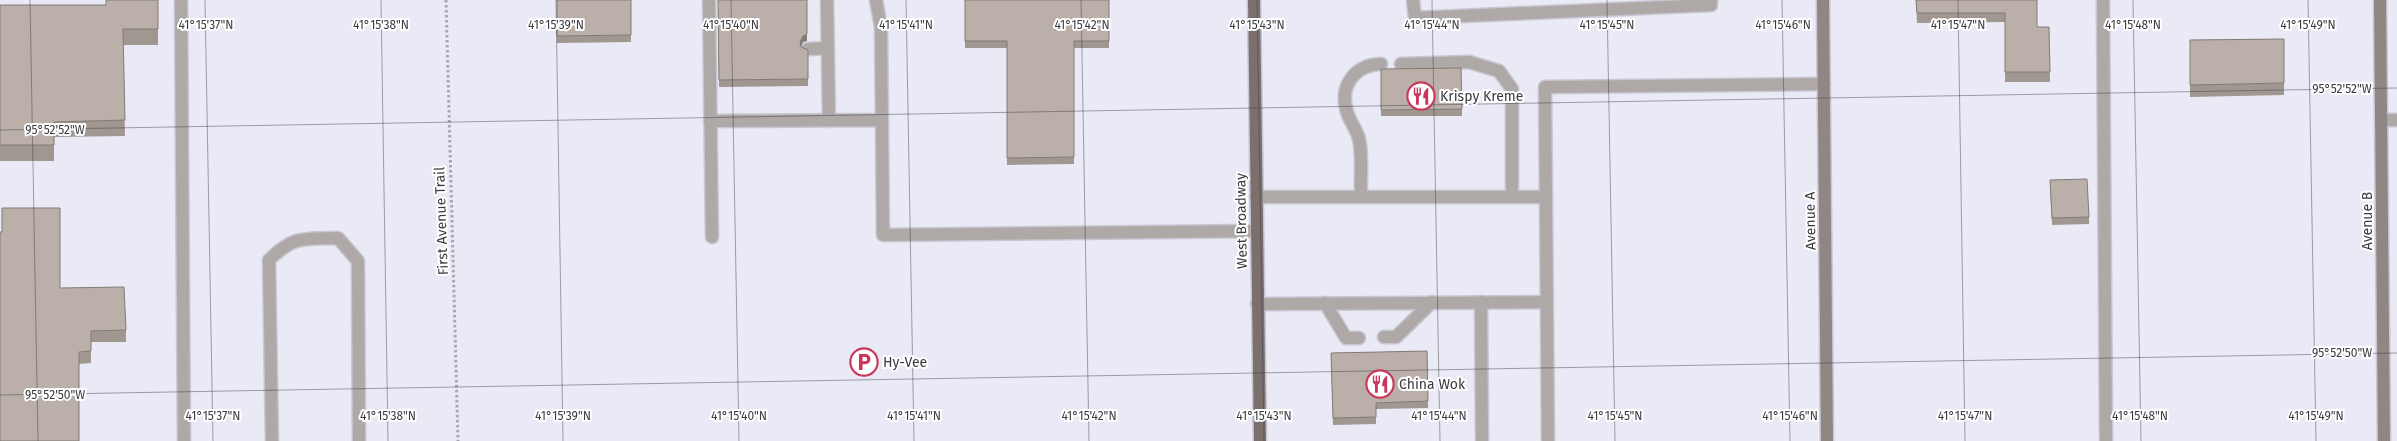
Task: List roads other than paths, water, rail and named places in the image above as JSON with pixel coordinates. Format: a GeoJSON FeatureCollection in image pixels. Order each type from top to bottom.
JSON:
{"type":"FeatureCollection","features":[{"type":"Feature","properties":{"kind":"main road","name":"West Broadway"},"geometry":{"type":"LineString","coordinates":[[1254,0],[1260,441]]}},
{"type":"Feature","properties":{"kind":"street","name":"Avenue A"},"geometry":{"type":"LineString","coordinates":[[1823,0],[1827,441]]}},
{"type":"Feature","properties":{"kind":"street","name":"Avenue B"},"geometry":{"type":"LineString","coordinates":[[2380,0],[2384,441]]}},
{"type":"Feature","properties":{"kind":"lane"},"geometry":{"type":"LineString","coordinates":[[181,0],[184,441]]}},
{"type":"Feature","properties":{"kind":"lane"},"geometry":{"type":"LineString","coordinates":[[709,0],[714,50],[710,121],[712,237]]}},
{"type":"Feature","properties":{"kind":"lane"},"geometry":{"type":"LineString","coordinates":[[827,0],[829,121]]}},
{"type":"Feature","properties":{"kind":"lane"},"geometry":{"type":"LineString","coordinates":[[876,0],[881,27],[883,235],[1256,231]]}},
{"type":"Feature","properties":{"kind":"lane"},"geometry":{"type":"LineString","coordinates":[[881,27],[886,0]]}},
{"type":"Feature","properties":{"kind":"lane"},"geometry":{"type":"LineString","coordinates":[[1413,0],[1415,18],[1711,5],[1711,0]]}},
{"type":"Feature","properties":{"kind":"lane"},"geometry":{"type":"LineString","coordinates":[[2102,0],[2106,441]]}},
{"type":"Feature","properties":{"kind":"lane"},"geometry":{"type":"LineString","coordinates":[[808,49],[828,48]]}},
{"type":"Feature","properties":{"kind":"lane"},"geometry":{"type":"LineString","coordinates":[[1401,64],[1469,62],[1499,71],[1512,89],[1512,196]]}},
{"type":"Feature","properties":{"kind":"lane"},"geometry":{"type":"LineString","coordinates":[[1361,196],[1360,140],[1356,128],[1348,116],[1345,94],[1350,80],[1358,70],[1368,64],[1381,64]]}},
{"type":"Feature","properties":{"kind":"lane"},"geometry":{"type":"LineString","coordinates":[[1548,441],[1545,87],[1824,84]]}},
{"type":"Feature","properties":{"kind":"lane"},"geometry":{"type":"LineString","coordinates":[[710,121],[882,120]]}},
{"type":"Feature","properties":{"kind":"lane"},"geometry":{"type":"LineString","coordinates":[[2381,120],[2397,120]]}},
{"type":"Feature","properties":{"kind":"lane"},"geometry":{"type":"LineString","coordinates":[[1256,197],[1546,197]]}},
{"type":"Feature","properties":{"kind":"lane"},"geometry":{"type":"LineString","coordinates":[[272,441],[269,260],[282,247],[297,239],[338,238],[358,261],[359,441]]}},
{"type":"Feature","properties":{"kind":"lane"},"geometry":{"type":"LineString","coordinates":[[1384,338],[1396,337],[1432,302]]}},
{"type":"Feature","properties":{"kind":"lane"},"geometry":{"type":"LineString","coordinates":[[1481,302],[1482,441]]}},
{"type":"Feature","properties":{"kind":"lane"},"geometry":{"type":"LineString","coordinates":[[1257,304],[1547,302]]}},
{"type":"Feature","properties":{"kind":"lane"},"geometry":{"type":"LineString","coordinates":[[1326,303],[1346,338],[1360,338]]}},
{"type":"Feature","properties":{"kind":"place","name":"Krispy Kreme"},"geometry":{"type":"Point","coordinates":[1421,96]}},
{"type":"Feature","properties":{"kind":"place","name":"Hy-Vee"},"geometry":{"type":"Point","coordinates":[864,362]}},
{"type":"Feature","properties":{"kind":"place","name":"China Wok"},"geometry":{"type":"Point","coordinates":[1380,384]}}]}
